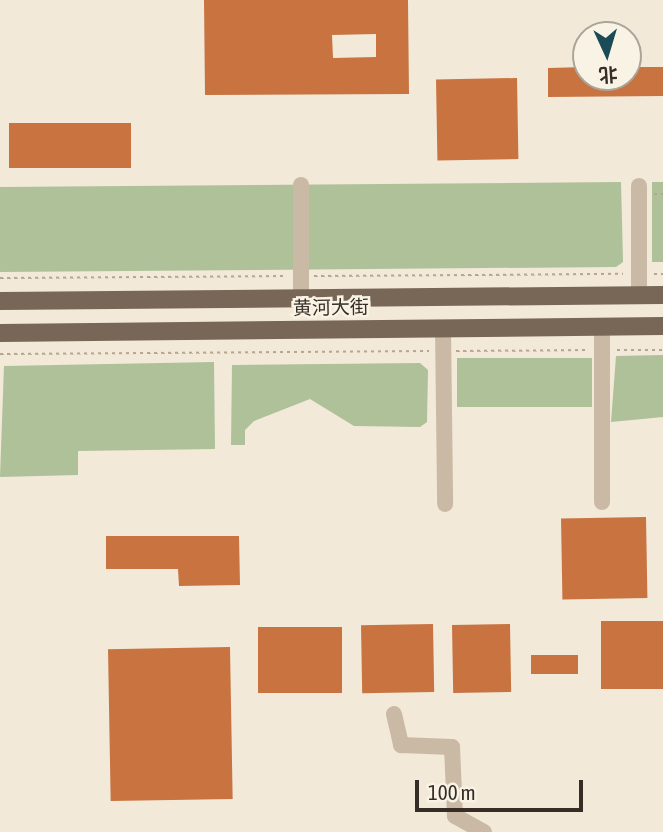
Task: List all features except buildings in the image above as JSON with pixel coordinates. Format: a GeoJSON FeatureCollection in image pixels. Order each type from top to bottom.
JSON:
{"type":"FeatureCollection","features":[{"type":"Feature","properties":{"kind":"main road","name":"黄河大街"},"geometry":{"type":"LineString","coordinates":[[0,301],[663,295]]}},
{"type":"Feature","properties":{"kind":"main road","name":"黄河大街"},"geometry":{"type":"LineString","coordinates":[[0,333],[663,326]]}},
{"type":"Feature","properties":{"kind":"lane"},"geometry":{"type":"LineString","coordinates":[[301,185],[301,298]]}},
{"type":"Feature","properties":{"kind":"lane"},"geometry":{"type":"LineString","coordinates":[[639,295],[645,190]]}},
{"type":"Feature","properties":{"kind":"lane"},"geometry":{"type":"LineString","coordinates":[[602,326],[602,502]]}},
{"type":"Feature","properties":{"kind":"lane"},"geometry":{"type":"LineString","coordinates":[[443,328],[445,505]]}},
{"type":"Feature","properties":{"kind":"lane"},"geometry":{"type":"LineString","coordinates":[[394,714],[401,745],[452,747],[454,816],[484,832]]}},
{"type":"Feature","properties":{"kind":"path"},"geometry":{"type":"LineString","coordinates":[[645,190],[663,194]]}},
{"type":"Feature","properties":{"kind":"path"},"geometry":{"type":"LineString","coordinates":[[0,278],[663,274]]}},
{"type":"Feature","properties":{"kind":"path"},"geometry":{"type":"LineString","coordinates":[[0,354],[663,349]]}},
{"type":"Feature","properties":{"kind":"green space"},"geometry":{"type":"Polygon","coordinates":[[[621,182],[623,262],[616,267],[0,272],[0,187],[621,182]]]}},
{"type":"Feature","properties":{"kind":"green space"},"geometry":{"type":"Polygon","coordinates":[[[652,182],[663,182],[663,262],[652,262],[652,182]]]}},
{"type":"Feature","properties":{"kind":"green space"},"geometry":{"type":"Polygon","coordinates":[[[663,355],[663,417],[611,422],[616,356],[663,355]]]}},
{"type":"Feature","properties":{"kind":"green space"},"geometry":{"type":"Polygon","coordinates":[[[457,358],[592,358],[592,407],[457,407],[457,358]]]}},
{"type":"Feature","properties":{"kind":"green space"},"geometry":{"type":"Polygon","coordinates":[[[214,362],[215,449],[78,451],[78,475],[0,477],[4,366],[214,362]]]}},
{"type":"Feature","properties":{"kind":"green space"},"geometry":{"type":"Polygon","coordinates":[[[420,363],[428,370],[427,422],[420,427],[354,426],[310,399],[254,421],[245,430],[245,445],[231,445],[232,365],[420,363]]]}}]}
